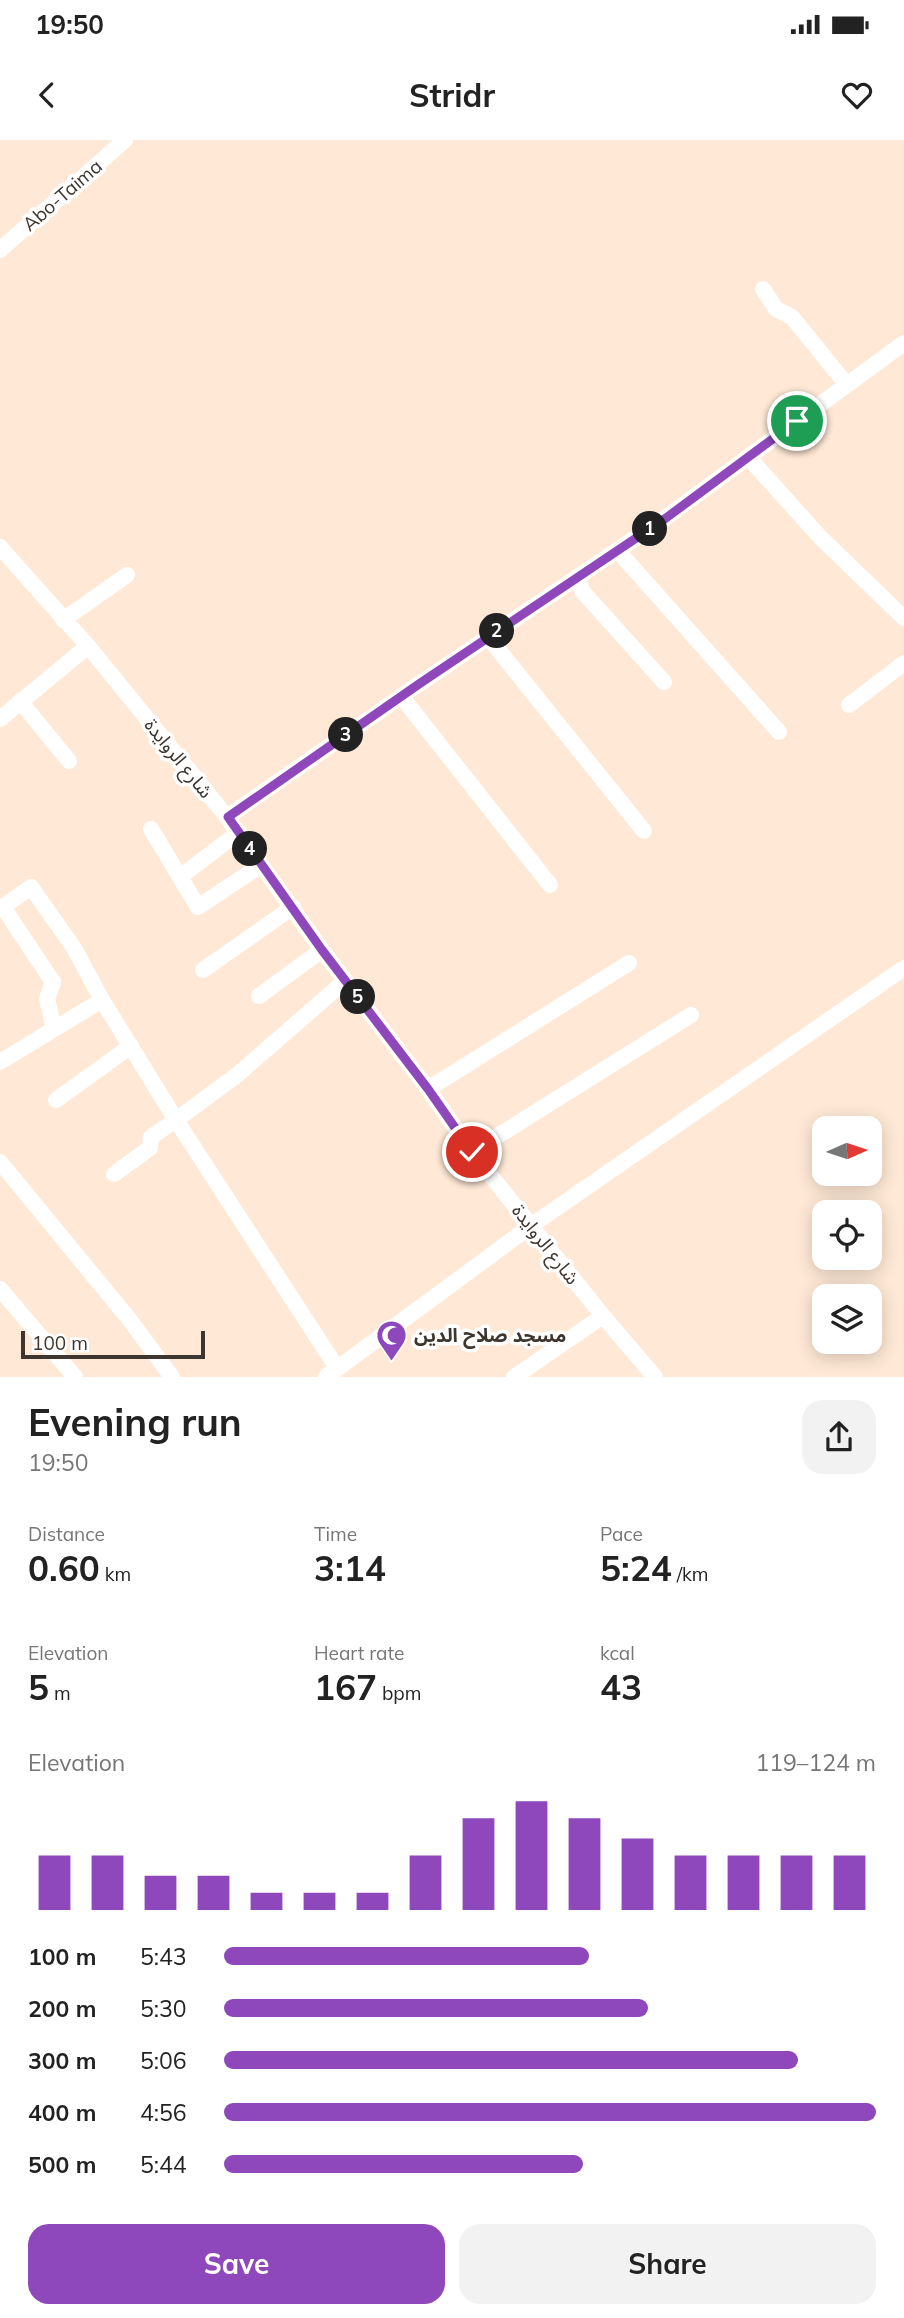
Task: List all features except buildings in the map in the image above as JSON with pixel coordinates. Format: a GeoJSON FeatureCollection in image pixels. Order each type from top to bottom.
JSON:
{"type":"FeatureCollection","features":[{"type":"Feature","properties":{"kind":"street","name":"Abo-Taima"},"geometry":{"type":"LineString","coordinates":[[0,250],[125,140]]}},
{"type":"Feature","properties":{"kind":"street"},"geometry":{"type":"LineString","coordinates":[[763,289],[776,309],[792,317],[847,385]]}},
{"type":"Feature","properties":{"kind":"street"},"geometry":{"type":"LineString","coordinates":[[228,817],[401,696],[618,551],[904,343]]}},
{"type":"Feature","properties":{"kind":"street"},"geometry":{"type":"LineString","coordinates":[[748,457],[820,537],[904,618]]}},
{"type":"Feature","properties":{"kind":"street","name":"شارع الروايدة"},"geometry":{"type":"LineString","coordinates":[[0,547],[88,646],[228,817],[322,950],[428,1089],[472,1152],[653,1376]]}},
{"type":"Feature","properties":{"kind":"street"},"geometry":{"type":"LineString","coordinates":[[618,551],[779,733]]}},
{"type":"Feature","properties":{"kind":"street"},"geometry":{"type":"LineString","coordinates":[[63,620],[127,575]]}},
{"type":"Feature","properties":{"kind":"street"},"geometry":{"type":"LineString","coordinates":[[577,578],[583,592],[664,682]]}},
{"type":"Feature","properties":{"kind":"street"},"geometry":{"type":"LineString","coordinates":[[488,637],[644,831]]}},
{"type":"Feature","properties":{"kind":"street"},"geometry":{"type":"LineString","coordinates":[[0,719],[88,646]]}},
{"type":"Feature","properties":{"kind":"street"},"geometry":{"type":"LineString","coordinates":[[849,705],[904,663]]}},
{"type":"Feature","properties":{"kind":"street"},"geometry":{"type":"LineString","coordinates":[[401,696],[550,885]]}},
{"type":"Feature","properties":{"kind":"street"},"geometry":{"type":"LineString","coordinates":[[20,702],[69,761]]}},
{"type":"Feature","properties":{"kind":"street"},"geometry":{"type":"LineString","coordinates":[[151,829],[198,907],[261,865]]}},
{"type":"Feature","properties":{"kind":"street"},"geometry":{"type":"LineString","coordinates":[[180,877],[239,832]]}},
{"type":"Feature","properties":{"kind":"street"},"geometry":{"type":"LineString","coordinates":[[54,1029],[47,999],[53,982],[2,908],[31,887],[74,948],[102,1000],[332,1372],[531,1225],[904,968]]}},
{"type":"Feature","properties":{"kind":"street"},"geometry":{"type":"LineString","coordinates":[[203,970],[293,907]]}},
{"type":"Feature","properties":{"kind":"street"},"geometry":{"type":"LineString","coordinates":[[259,996],[322,950]]}},
{"type":"Feature","properties":{"kind":"street"},"geometry":{"type":"LineString","coordinates":[[428,1089],[629,963]]}},
{"type":"Feature","properties":{"kind":"street"},"geometry":{"type":"LineString","coordinates":[[114,1174],[150,1148],[151,1137],[237,1076],[345,981]]}},
{"type":"Feature","properties":{"kind":"street"},"geometry":{"type":"LineString","coordinates":[[0,1062],[102,1000]]}},
{"type":"Feature","properties":{"kind":"street"},"geometry":{"type":"LineString","coordinates":[[472,1152],[691,1015]]}},
{"type":"Feature","properties":{"kind":"street"},"geometry":{"type":"LineString","coordinates":[[56,1100],[131,1046]]}},
{"type":"Feature","properties":{"kind":"street"},"geometry":{"type":"LineString","coordinates":[[0,1162],[129,1319],[172,1377]]}},
{"type":"Feature","properties":{"kind":"street"},"geometry":{"type":"LineString","coordinates":[[0,1289],[75,1377]]}},
{"type":"Feature","properties":{"kind":"street"},"geometry":{"type":"LineString","coordinates":[[514,1377],[603,1316]]}},
{"type":"Feature","properties":{"kind":"place","name":"مسجد صلاح الدين"},"geometry":{"type":"Point","coordinates":[391,1362]}},
{"type":"Feature","properties":{"kind":"route"},"geometry":{"type":"LineString","coordinates":[[472,1152],[428,1089],[322,950],[228,817],[419,684],[666,518],[797,421]]}}]}
